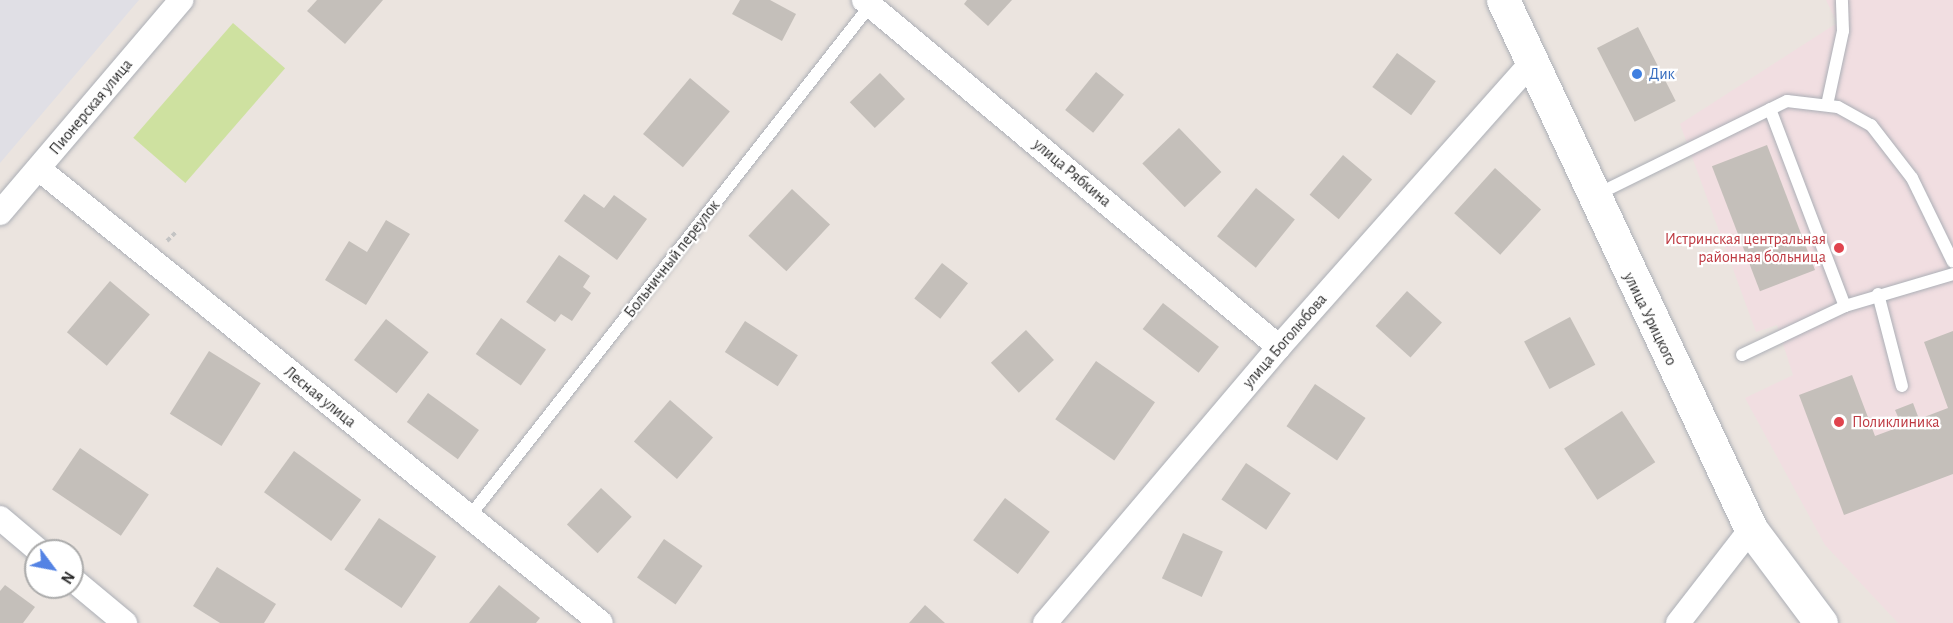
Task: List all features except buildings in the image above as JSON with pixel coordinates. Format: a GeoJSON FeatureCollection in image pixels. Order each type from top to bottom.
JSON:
{"type":"FeatureCollection","features":[{"type":"Feature","properties":{"kind":"street","name":"Пионерская улица"},"geometry":{"type":"LineString","coordinates":[[0,213],[181,0]]}},
{"type":"Feature","properties":{"kind":"street","name":"улица Урицкого"},"geometry":{"type":"LineString","coordinates":[[1503,0],[1593,197],[1751,529],[1821,623]]}},
{"type":"Feature","properties":{"kind":"street","name":"улица Рябкина"},"geometry":{"type":"LineString","coordinates":[[870,2],[1279,347]]}},
{"type":"Feature","properties":{"kind":"street","name":"улица Боголюбова"},"geometry":{"type":"LineString","coordinates":[[1045,623],[1279,347],[1531,63]]}},
{"type":"Feature","properties":{"kind":"street","name":"Лесная улица"},"geometry":{"type":"LineString","coordinates":[[39,169],[601,623]]}},
{"type":"Feature","properties":{"kind":"street"},"geometry":{"type":"LineString","coordinates":[[0,518],[25,539]]}},
{"type":"Feature","properties":{"kind":"street"},"geometry":{"type":"LineString","coordinates":[[1678,623],[1751,529]]}},
{"type":"Feature","properties":{"kind":"street"},"geometry":{"type":"LineString","coordinates":[[84,589],[125,623]]}},
{"type":"Feature","properties":{"kind":"lane"},"geometry":{"type":"LineString","coordinates":[[1827,105],[1843,31],[1842,0]]}},
{"type":"Feature","properties":{"kind":"lane","name":"Больничный переулок"},"geometry":{"type":"LineString","coordinates":[[469,518],[870,2]]}},
{"type":"Feature","properties":{"kind":"lane"},"geometry":{"type":"LineString","coordinates":[[1593,197],[1787,101],[1827,105],[1855,116],[1877,133],[1917,186],[1953,262]]}},
{"type":"Feature","properties":{"kind":"lane"},"geometry":{"type":"LineString","coordinates":[[1770,109],[1845,306]]}},
{"type":"Feature","properties":{"kind":"lane"},"geometry":{"type":"LineString","coordinates":[[1742,355],[1845,306],[1878,294],[1953,274]]}},
{"type":"Feature","properties":{"kind":"lane"},"geometry":{"type":"LineString","coordinates":[[1878,294],[1902,386]]}},
{"type":"Feature","properties":{"kind":"shaded area"},"geometry":{"type":"Polygon","coordinates":[[[0,0],[139,0],[0,163],[0,0]]]}},
{"type":"Feature","properties":{"kind":"shaded area","name":"Истринская центральная районная больница"},"geometry":{"type":"Polygon","coordinates":[[[1826,0],[1953,0],[1953,623],[1898,623],[1825,545],[1745,398],[1793,375],[1777,325],[1756,332],[1680,124],[1837,23],[1826,0]]]}},
{"type":"Feature","properties":{"kind":"green space"},"geometry":{"type":"Polygon","coordinates":[[[233,23],[285,68],[185,183],[133,138],[233,23]]]}},
{"type":"Feature","properties":{"kind":"place","name":"Дик"},"geometry":{"type":"Point","coordinates":[1637,74]}},
{"type":"Feature","properties":{"kind":"place","name":"Истринская центральная районная больница"},"geometry":{"type":"Point","coordinates":[1839,248]}},
{"type":"Feature","properties":{"kind":"place","name":"Поликлиника"},"geometry":{"type":"Point","coordinates":[1839,422]}}]}
